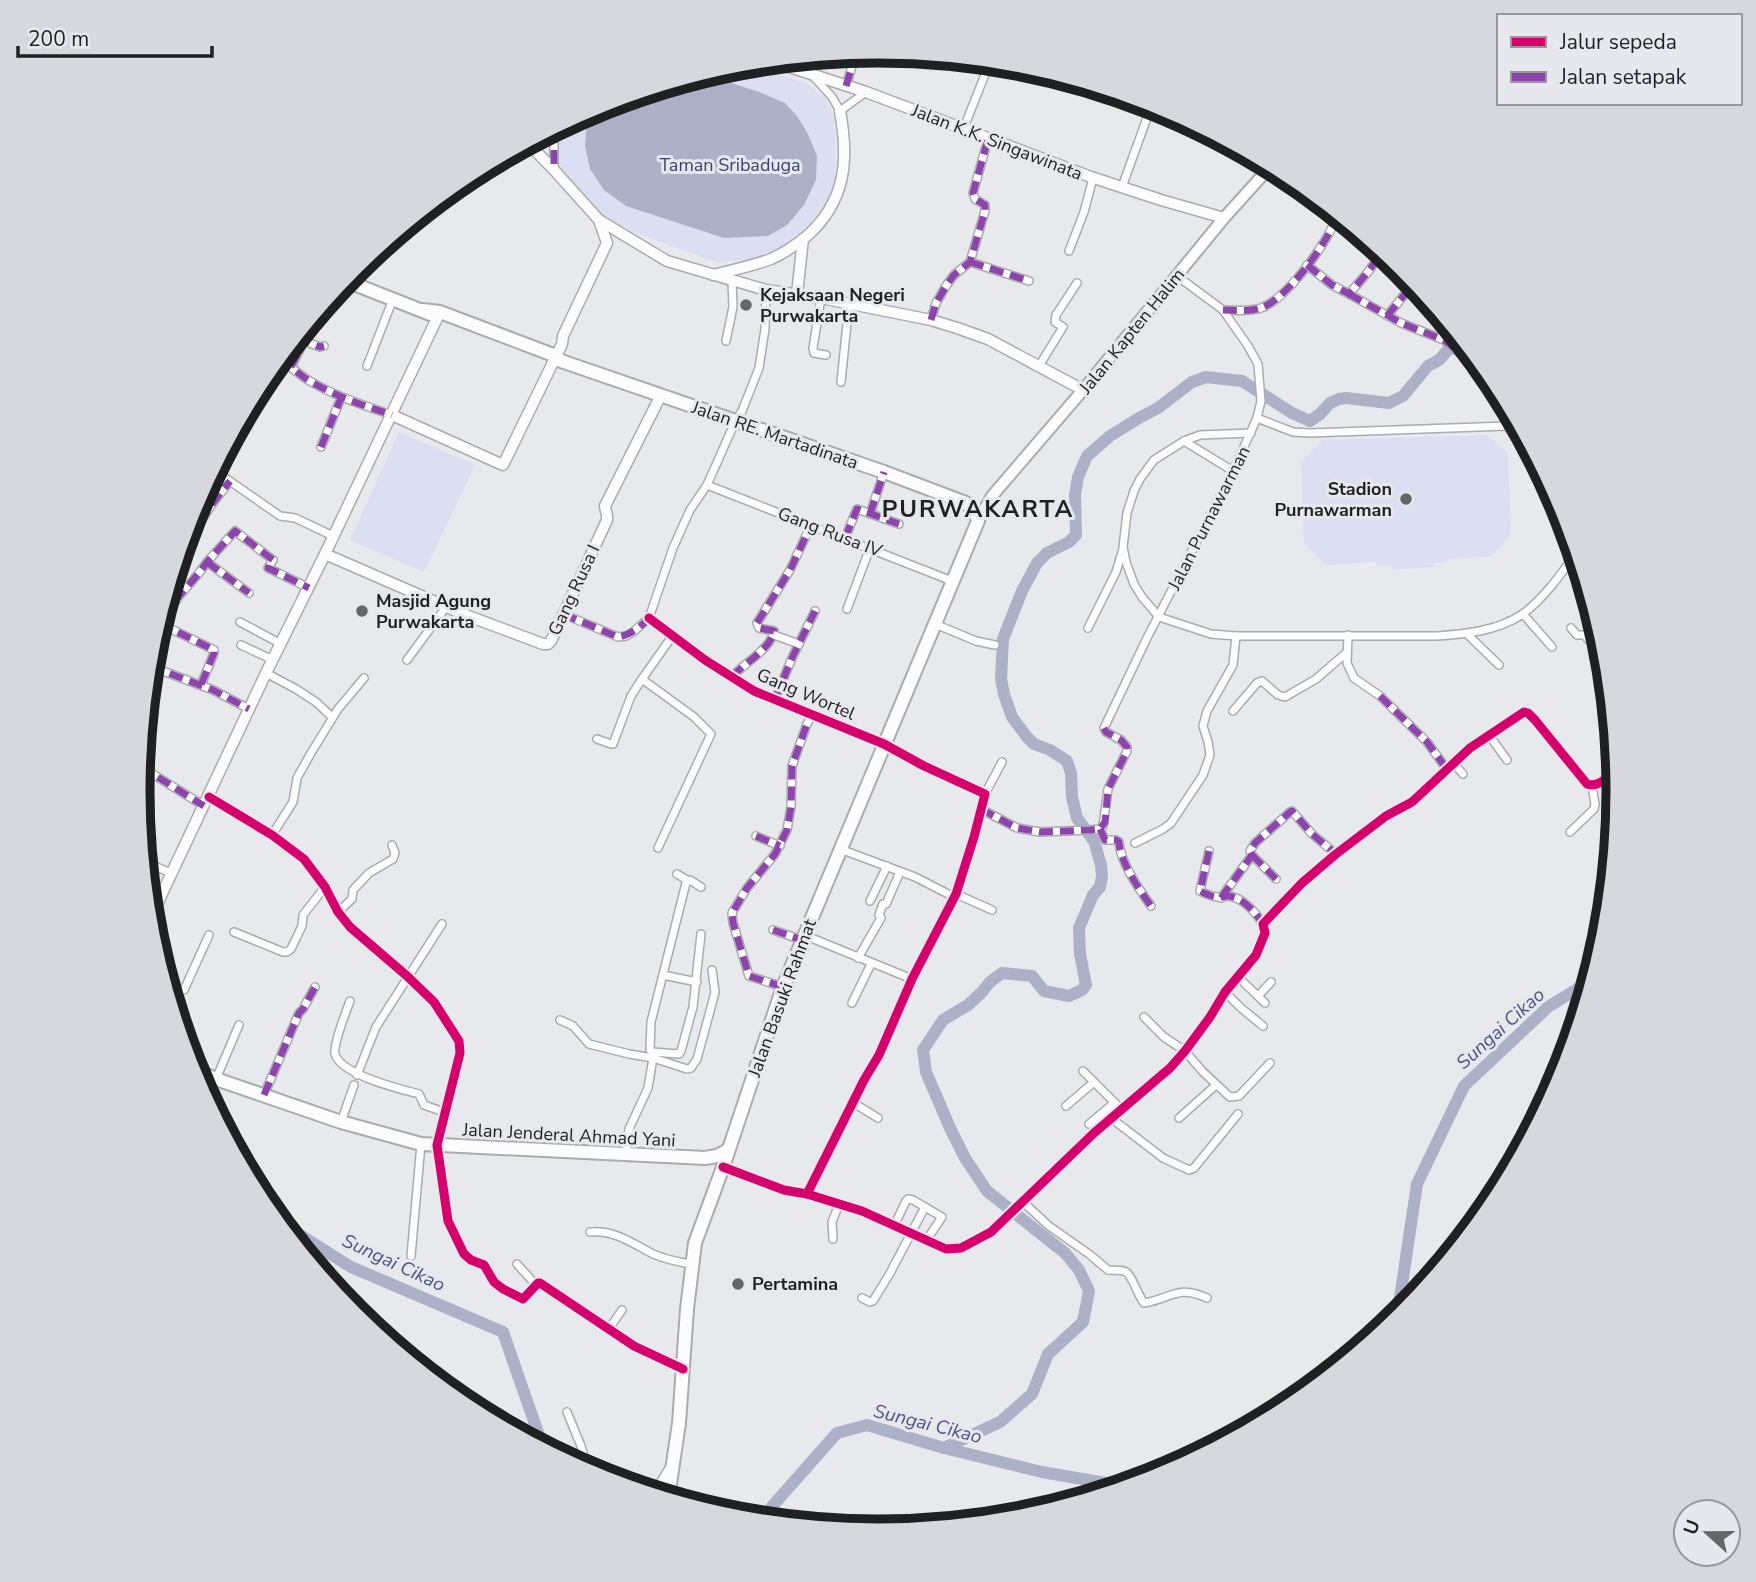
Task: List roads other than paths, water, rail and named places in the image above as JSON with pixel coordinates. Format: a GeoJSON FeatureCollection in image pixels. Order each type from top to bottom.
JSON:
{"type":"FeatureCollection","features":[{"type":"Feature","properties":{"kind":"highway","name":"Jalan RE. Martadinata"},"geometry":{"type":"LineString","coordinates":[[355,284],[555,359],[967,503]]}},
{"type":"Feature","properties":{"kind":"highway"},"geometry":{"type":"LineString","coordinates":[[967,503],[978,522]]}},
{"type":"Feature","properties":{"kind":"highway","name":"Jalan Basuki Rahmat"},"geometry":{"type":"LineString","coordinates":[[669,1488],[679,1423],[691,1264],[695,1243],[783,987],[978,522]]}},
{"type":"Feature","properties":{"kind":"highway","name":"Jalan Jenderal Ahmad Yani"},"geometry":{"type":"LineString","coordinates":[[208,1075],[341,1122],[421,1144],[705,1157],[717,1156],[728,1150]]}},
{"type":"Feature","properties":{"kind":"highway"},"geometry":{"type":"LineString","coordinates":[[705,1157],[721,1171]]}},
{"type":"Feature","properties":{"kind":"main road","name":"Jalan Kapten Halim"},"geometry":{"type":"LineString","coordinates":[[978,522],[992,496],[1263,174]]}},
{"type":"Feature","properties":{"kind":"main road"},"geometry":{"type":"LineString","coordinates":[[967,503],[980,503],[992,496]]}},
{"type":"Feature","properties":{"kind":"street"},"geometry":{"type":"LineString","coordinates":[[846,86],[853,64]]}},
{"type":"Feature","properties":{"kind":"street","name":"Jalan K.K. Singawinata"},"geometry":{"type":"LineString","coordinates":[[794,68],[866,92],[1091,177],[1224,218]]}},
{"type":"Feature","properties":{"kind":"street"},"geometry":{"type":"LineString","coordinates":[[963,130],[986,71]]}},
{"type":"Feature","properties":{"kind":"street"},"geometry":{"type":"LineString","coordinates":[[713,275],[772,258],[788,250],[826,216],[835,201],[841,185],[843,141],[840,111],[832,97],[811,73]]}},
{"type":"Feature","properties":{"kind":"street"},"geometry":{"type":"LineString","coordinates":[[840,111],[866,92]]}},
{"type":"Feature","properties":{"kind":"street"},"geometry":{"type":"LineString","coordinates":[[1122,187],[1148,115]]}},
{"type":"Feature","properties":{"kind":"street"},"geometry":{"type":"LineString","coordinates":[[554,139],[554,170]]}},
{"type":"Feature","properties":{"kind":"street"},"geometry":{"type":"LineString","coordinates":[[931,320],[936,303],[946,286],[954,275],[970,262],[985,207],[975,199],[973,193],[988,139]]}},
{"type":"Feature","properties":{"kind":"street"},"geometry":{"type":"LineString","coordinates":[[535,150],[599,220],[667,261],[766,289],[957,327],[988,340],[1083,390]]}},
{"type":"Feature","properties":{"kind":"street"},"geometry":{"type":"LineString","coordinates":[[1069,251],[1084,212],[1091,177]]}},
{"type":"Feature","properties":{"kind":"street"},"geometry":{"type":"LineString","coordinates":[[288,365],[300,376],[341,398],[392,415],[501,463],[526,410],[555,359],[607,243],[599,220]]}},
{"type":"Feature","properties":{"kind":"street"},"geometry":{"type":"LineString","coordinates":[[1223,310],[1254,310],[1264,307],[1285,292],[1331,232],[1334,224]]}},
{"type":"Feature","properties":{"kind":"street"},"geometry":{"type":"LineString","coordinates":[[607,243],[630,239]]}},
{"type":"Feature","properties":{"kind":"street"},"geometry":{"type":"LineString","coordinates":[[797,294],[803,239]]}},
{"type":"Feature","properties":{"kind":"street"},"geometry":{"type":"LineString","coordinates":[[1349,294],[1376,261]]}},
{"type":"Feature","properties":{"kind":"street"},"geometry":{"type":"LineString","coordinates":[[970,262],[1029,281]]}},
{"type":"Feature","properties":{"kind":"street"},"geometry":{"type":"LineString","coordinates":[[1307,265],[1332,285],[1387,316],[1448,343],[1459,353]]}},
{"type":"Feature","properties":{"kind":"street","name":"Jalan Purnawarman"},"geometry":{"type":"LineString","coordinates":[[1100,829],[1105,822],[1108,789],[1127,751],[1121,740],[1105,732],[1104,728],[1233,471],[1257,418],[1261,401],[1258,364],[1248,346],[1223,310],[1177,276]]}},
{"type":"Feature","properties":{"kind":"street"},"geometry":{"type":"LineString","coordinates":[[726,341],[733,307],[732,281]]}},
{"type":"Feature","properties":{"kind":"street"},"geometry":{"type":"LineString","coordinates":[[1039,366],[1063,327],[1055,322],[1056,315],[1077,283]]}},
{"type":"Feature","properties":{"kind":"street"},"geometry":{"type":"LineString","coordinates":[[563,614],[618,638],[640,628],[649,618],[673,548],[690,510],[707,485],[759,368],[765,329],[766,289]]}},
{"type":"Feature","properties":{"kind":"street"},"geometry":{"type":"LineString","coordinates":[[1387,316],[1407,291]]}},
{"type":"Feature","properties":{"kind":"street"},"geometry":{"type":"LineString","coordinates":[[367,366],[393,299]]}},
{"type":"Feature","properties":{"kind":"street"},"geometry":{"type":"LineString","coordinates":[[821,299],[813,348],[814,353],[826,355]]}},
{"type":"Feature","properties":{"kind":"street"},"geometry":{"type":"LineString","coordinates":[[841,382],[849,304]]}},
{"type":"Feature","properties":{"kind":"street"},"geometry":{"type":"LineString","coordinates":[[158,900],[439,315]]}},
{"type":"Feature","properties":{"kind":"street"},"geometry":{"type":"LineString","coordinates":[[305,342],[324,346]]}},
{"type":"Feature","properties":{"kind":"street"},"geometry":{"type":"LineString","coordinates":[[292,367],[302,346]]}},
{"type":"Feature","properties":{"kind":"street","name":"Gang Rusa I"},"geometry":{"type":"LineString","coordinates":[[326,554],[446,607],[548,644],[607,520],[605,506],[661,395]]}},
{"type":"Feature","properties":{"kind":"street"},"geometry":{"type":"LineString","coordinates":[[321,447],[341,398]]}},
{"type":"Feature","properties":{"kind":"street"},"geometry":{"type":"LineString","coordinates":[[1257,418],[1293,432],[1507,426]]}},
{"type":"Feature","properties":{"kind":"street"},"geometry":{"type":"LineString","coordinates":[[1088,628],[1116,572],[1129,506],[1140,479],[1154,460],[1184,441],[1200,435],[1251,433]]}},
{"type":"Feature","properties":{"kind":"street"},"geometry":{"type":"LineString","coordinates":[[1184,441],[1233,471]]}},
{"type":"Feature","properties":{"kind":"street"},"geometry":{"type":"LineString","coordinates":[[870,514],[884,472]]}},
{"type":"Feature","properties":{"kind":"street"},"geometry":{"type":"LineString","coordinates":[[222,475],[280,516],[295,518],[333,536]]}},
{"type":"Feature","properties":{"kind":"street"},"geometry":{"type":"LineString","coordinates":[[203,519],[230,481]]}},
{"type":"Feature","properties":{"kind":"street","name":"Gang Rusa IV"},"geometry":{"type":"LineString","coordinates":[[707,485],[952,581]]}},
{"type":"Feature","properties":{"kind":"street"},"geometry":{"type":"LineString","coordinates":[[845,538],[857,509],[899,524]]}},
{"type":"Feature","properties":{"kind":"street"},"geometry":{"type":"LineString","coordinates":[[774,635],[774,631],[760,628],[757,623],[790,570],[811,525]]}},
{"type":"Feature","properties":{"kind":"street"},"geometry":{"type":"LineString","coordinates":[[177,600],[235,531],[273,560],[268,568],[309,587]]}},
{"type":"Feature","properties":{"kind":"street"},"geometry":{"type":"LineString","coordinates":[[1123,547],[1134,584],[1158,617],[1202,632],[1236,636],[1467,634],[1505,623],[1522,614],[1555,581],[1569,563]]}},
{"type":"Feature","properties":{"kind":"street"},"geometry":{"type":"LineString","coordinates":[[847,609],[870,548]]}},
{"type":"Feature","properties":{"kind":"street"},"geometry":{"type":"LineString","coordinates":[[207,562],[249,593]]}},
{"type":"Feature","properties":{"kind":"street"},"geometry":{"type":"LineString","coordinates":[[407,660],[446,607]]}},
{"type":"Feature","properties":{"kind":"street"},"geometry":{"type":"LineString","coordinates":[[775,699],[815,611]]}},
{"type":"Feature","properties":{"kind":"street"},"geometry":{"type":"LineString","coordinates":[[1522,614],[1552,646]]}},
{"type":"Feature","properties":{"kind":"street","name":"Gang Wortel"},"geometry":{"type":"LineString","coordinates":[[649,618],[705,660],[754,691],[884,744],[924,766],[985,793]]}},
{"type":"Feature","properties":{"kind":"street"},"geometry":{"type":"LineString","coordinates":[[240,622],[281,644]]}},
{"type":"Feature","properties":{"kind":"street"},"geometry":{"type":"LineString","coordinates":[[934,624],[976,641],[995,645]]}},
{"type":"Feature","properties":{"kind":"street"},"geometry":{"type":"LineString","coordinates":[[169,628],[214,650],[201,685]]}},
{"type":"Feature","properties":{"kind":"street"},"geometry":{"type":"LineString","coordinates":[[1570,628],[1577,635],[1584,635],[1590,642]]}},
{"type":"Feature","properties":{"kind":"street"},"geometry":{"type":"LineString","coordinates":[[1467,634],[1499,665]]}},
{"type":"Feature","properties":{"kind":"street"},"geometry":{"type":"LineString","coordinates":[[597,738],[613,744],[631,696],[673,635]]}},
{"type":"Feature","properties":{"kind":"street"},"geometry":{"type":"LineString","coordinates":[[774,635],[799,643]]}},
{"type":"Feature","properties":{"kind":"street"},"geometry":{"type":"LineString","coordinates":[[732,677],[741,666],[761,651],[774,635]]}},
{"type":"Feature","properties":{"kind":"street"},"geometry":{"type":"LineString","coordinates":[[1349,635],[1346,653],[1354,678],[1380,696],[1450,766],[1463,774]]}},
{"type":"Feature","properties":{"kind":"street"},"geometry":{"type":"LineString","coordinates":[[1135,843],[1171,823],[1203,775],[1210,755],[1203,726],[1208,710],[1233,666],[1236,636]]}},
{"type":"Feature","properties":{"kind":"street"},"geometry":{"type":"LineString","coordinates":[[241,645],[273,660]]}},
{"type":"Feature","properties":{"kind":"street"},"geometry":{"type":"LineString","coordinates":[[1233,711],[1257,683],[1262,681],[1278,695],[1285,697],[1316,679],[1346,653]]}},
{"type":"Feature","properties":{"kind":"street"},"geometry":{"type":"LineString","coordinates":[[160,670],[219,692],[249,709]]}},
{"type":"Feature","properties":{"kind":"street"},"geometry":{"type":"LineString","coordinates":[[266,673],[316,702],[332,717]]}},
{"type":"Feature","properties":{"kind":"street"},"geometry":{"type":"LineString","coordinates":[[272,835],[293,802],[297,778],[332,717],[363,678]]}},
{"type":"Feature","properties":{"kind":"street"},"geometry":{"type":"LineString","coordinates":[[642,679],[694,717],[711,734],[658,848]]}},
{"type":"Feature","properties":{"kind":"street"},"geometry":{"type":"LineString","coordinates":[[1263,924],[1302,883],[1336,854],[1386,816],[1412,802],[1470,748],[1521,713],[1528,713],[1535,720],[1584,782],[1592,786],[1605,778]]}},
{"type":"Feature","properties":{"kind":"street"},"geometry":{"type":"LineString","coordinates":[[783,987],[749,976],[732,913],[747,888],[780,846],[787,830],[791,807],[792,766],[812,714]]}},
{"type":"Feature","properties":{"kind":"street"},"geometry":{"type":"LineString","coordinates":[[1489,735],[1507,760]]}},
{"type":"Feature","properties":{"kind":"street"},"geometry":{"type":"LineString","coordinates":[[807,1194],[852,1102],[879,1055],[912,979],[955,896],[985,793],[1002,762]]}},
{"type":"Feature","properties":{"kind":"street"},"geometry":{"type":"LineString","coordinates":[[151,772],[272,835],[304,859],[350,927],[434,1002],[459,1041],[460,1053],[437,1145],[448,1221],[464,1254],[471,1260],[482,1263],[494,1282],[520,1298],[526,1297],[540,1283],[646,1353],[683,1369]]}},
{"type":"Feature","properties":{"kind":"street"},"geometry":{"type":"LineString","coordinates":[[1570,832],[1594,809],[1592,786]]}},
{"type":"Feature","properties":{"kind":"street"},"geometry":{"type":"LineString","coordinates":[[981,809],[1017,828],[1040,832],[1100,829],[1105,840],[1116,839],[1119,842],[1124,860],[1151,906]]}},
{"type":"Feature","properties":{"kind":"street"},"geometry":{"type":"LineString","coordinates":[[1276,878],[1250,851],[1255,843],[1291,811],[1312,834],[1336,854]]}},
{"type":"Feature","properties":{"kind":"street"},"geometry":{"type":"LineString","coordinates":[[756,836],[780,846]]}},
{"type":"Feature","properties":{"kind":"street"},"geometry":{"type":"LineString","coordinates":[[338,912],[352,899],[354,890],[369,873],[393,859],[395,853],[392,845]]}},
{"type":"Feature","properties":{"kind":"street"},"geometry":{"type":"LineString","coordinates":[[840,849],[992,910]]}},
{"type":"Feature","properties":{"kind":"street"},"geometry":{"type":"LineString","coordinates":[[721,1171],[839,1204],[946,1249],[961,1248],[981,1239],[1111,1118],[1159,1078],[1185,1051],[1225,992],[1259,949],[1265,933],[1263,924],[1246,905],[1228,896],[1221,898],[1200,891],[1209,851]]}},
{"type":"Feature","properties":{"kind":"street"},"geometry":{"type":"LineString","coordinates":[[1221,898],[1252,855]]}},
{"type":"Feature","properties":{"kind":"street"},"geometry":{"type":"LineString","coordinates":[[154,866],[171,873]]}},
{"type":"Feature","properties":{"kind":"street"},"geometry":{"type":"LineString","coordinates":[[870,901],[887,866]]}},
{"type":"Feature","properties":{"kind":"street"},"geometry":{"type":"LineString","coordinates":[[858,958],[881,918],[879,915],[883,904],[886,904],[900,872]]}},
{"type":"Feature","properties":{"kind":"street"},"geometry":{"type":"LineString","coordinates":[[677,874],[701,887]]}},
{"type":"Feature","properties":{"kind":"street"},"geometry":{"type":"LineString","coordinates":[[687,880],[651,1022],[650,1050],[653,1055],[687,1069],[694,1066],[715,992],[712,970]]}},
{"type":"Feature","properties":{"kind":"street"},"geometry":{"type":"LineString","coordinates":[[234,932],[287,953],[302,926],[303,915],[325,887]]}},
{"type":"Feature","properties":{"kind":"street"},"geometry":{"type":"LineString","coordinates":[[358,1075],[376,1027],[443,924]]}},
{"type":"Feature","properties":{"kind":"street"},"geometry":{"type":"LineString","coordinates":[[773,930],[803,937],[912,979]]}},
{"type":"Feature","properties":{"kind":"street"},"geometry":{"type":"LineString","coordinates":[[560,1020],[573,1026],[589,1044],[629,1054],[679,1054],[693,1007],[701,934]]}},
{"type":"Feature","properties":{"kind":"street"},"geometry":{"type":"LineString","coordinates":[[178,990],[184,989],[209,935]]}},
{"type":"Feature","properties":{"kind":"street"},"geometry":{"type":"LineString","coordinates":[[852,1003],[871,964]]}},
{"type":"Feature","properties":{"kind":"street"},"geometry":{"type":"LineString","coordinates":[[663,975],[697,982]]}},
{"type":"Feature","properties":{"kind":"street"},"geometry":{"type":"LineString","coordinates":[[1238,977],[1265,1003]]}},
{"type":"Feature","properties":{"kind":"street"},"geometry":{"type":"LineString","coordinates":[[1258,996],[1271,982]]}},
{"type":"Feature","properties":{"kind":"street"},"geometry":{"type":"LineString","coordinates":[[264,1095],[296,1019],[315,987]]}},
{"type":"Feature","properties":{"kind":"street"},"geometry":{"type":"LineString","coordinates":[[1225,992],[1263,1026]]}},
{"type":"Feature","properties":{"kind":"street"},"geometry":{"type":"LineString","coordinates":[[350,1001],[335,1055],[358,1075],[419,1094],[424,1105],[444,1112]]}},
{"type":"Feature","properties":{"kind":"street"},"geometry":{"type":"LineString","coordinates":[[1144,1017],[1164,1037],[1185,1051],[1230,1097],[1239,1096],[1270,1063]]}},
{"type":"Feature","properties":{"kind":"street"},"geometry":{"type":"LineString","coordinates":[[216,1079],[239,1025]]}},
{"type":"Feature","properties":{"kind":"street"},"geometry":{"type":"LineString","coordinates":[[626,1153],[629,1129],[645,1097],[653,1055]]}},
{"type":"Feature","properties":{"kind":"street"},"geometry":{"type":"LineString","coordinates":[[1083,1071],[1122,1110]]}},
{"type":"Feature","properties":{"kind":"street"},"geometry":{"type":"LineString","coordinates":[[1066,1106],[1094,1083]]}},
{"type":"Feature","properties":{"kind":"street"},"geometry":{"type":"LineString","coordinates":[[1179,1118],[1216,1084]]}},
{"type":"Feature","properties":{"kind":"street"},"geometry":{"type":"LineString","coordinates":[[341,1122],[354,1085]]}},
{"type":"Feature","properties":{"kind":"street"},"geometry":{"type":"LineString","coordinates":[[852,1102],[878,1118]]}},
{"type":"Feature","properties":{"kind":"street"},"geometry":{"type":"LineString","coordinates":[[1089,1124],[1114,1103]]}},
{"type":"Feature","properties":{"kind":"street"},"geometry":{"type":"LineString","coordinates":[[1111,1118],[1163,1158],[1189,1170],[1194,1168],[1238,1114]]}},
{"type":"Feature","properties":{"kind":"street"},"geometry":{"type":"LineString","coordinates":[[411,1256],[421,1144]]}},
{"type":"Feature","properties":{"kind":"street"},"geometry":{"type":"LineString","coordinates":[[894,1226],[908,1199],[942,1217],[926,1241]]}},
{"type":"Feature","properties":{"kind":"street"},"geometry":{"type":"LineString","coordinates":[[833,1239],[832,1222],[839,1204]]}},
{"type":"Feature","properties":{"kind":"street"},"geometry":{"type":"LineString","coordinates":[[1020,1204],[1108,1270],[1128,1273],[1144,1303],[1171,1293],[1184,1292],[1207,1298]]}},
{"type":"Feature","properties":{"kind":"street"},"geometry":{"type":"LineString","coordinates":[[862,1298],[873,1301],[925,1207]]}},
{"type":"Feature","properties":{"kind":"street"},"geometry":{"type":"LineString","coordinates":[[590,1232],[620,1236],[656,1255],[691,1264]]}},
{"type":"Feature","properties":{"kind":"street"},"geometry":{"type":"LineString","coordinates":[[517,1264],[536,1285]]}},
{"type":"Feature","properties":{"kind":"street"},"geometry":{"type":"LineString","coordinates":[[608,1330],[622,1310]]}},
{"type":"Feature","properties":{"kind":"street"},"geometry":{"type":"LineString","coordinates":[[567,1412],[584,1457]]}},
{"type":"Feature","properties":{"kind":"street"},"geometry":{"type":"LineString","coordinates":[[659,1485],[673,1461]]}},
{"type":"Feature","properties":{"kind":"waterway"},"geometry":{"type":"LineString","coordinates":[[944,1448],[1000,1422],[1032,1394],[1048,1354],[1083,1322],[1089,1291],[1079,1270],[1065,1253],[987,1191],[965,1158],[951,1130],[926,1072],[923,1050],[943,1020],[968,1005],[1002,973],[1032,976],[1044,991],[1069,996],[1086,985],[1080,954],[1079,928],[1093,895],[1100,887],[1101,865],[1094,841],[1077,818],[1067,761],[1034,744],[1027,737],[1012,717],[1001,679],[1003,639],[1022,591],[1037,563],[1047,553],[1069,542],[1076,535],[1075,495],[1078,477],[1087,456],[1110,436],[1158,408],[1192,382],[1206,377],[1242,381],[1292,413],[1310,421],[1330,403],[1339,399],[1389,403],[1403,396],[1428,366],[1455,346]]}},
{"type":"Feature","properties":{"kind":"waterway","name":"Sungai Cikao"},"geometry":{"type":"LineString","coordinates":[[1400,1298],[1417,1184],[1464,1086],[1548,1007],[1578,988]]}},
{"type":"Feature","properties":{"kind":"waterway","name":"Sungai Cikao"},"geometry":{"type":"LineString","coordinates":[[302,1236],[351,1267],[503,1332],[539,1434]]}},
{"type":"Feature","properties":{"kind":"waterway","name":"Sungai Cikao"},"geometry":{"type":"LineString","coordinates":[[768,1511],[837,1433],[867,1425],[944,1448],[1042,1472],[1103,1483]]}},
{"type":"Feature","properties":{"kind":"place","name":"Kejaksaan Negeri Purwakarta"},"geometry":{"type":"Point","coordinates":[746,305]}},
{"type":"Feature","properties":{"kind":"place","name":"Stadion Purnawarman"},"geometry":{"type":"Point","coordinates":[1406,499]}},
{"type":"Feature","properties":{"kind":"place","name":"Masjid Agung Purwakarta"},"geometry":{"type":"Point","coordinates":[362,611]}},
{"type":"Feature","properties":{"kind":"place","name":"Pertamina"},"geometry":{"type":"Point","coordinates":[738,1284]}},
{"type":"Feature","properties":{"kind":"district","name":"PURWAKARTA"},"geometry":{"type":"Point","coordinates":[978,509]}},
{"type":"Feature","properties":{"kind":"park label","name":"Taman Sribaduga"},"geometry":{"type":"Point","coordinates":[730,165]}}]}
